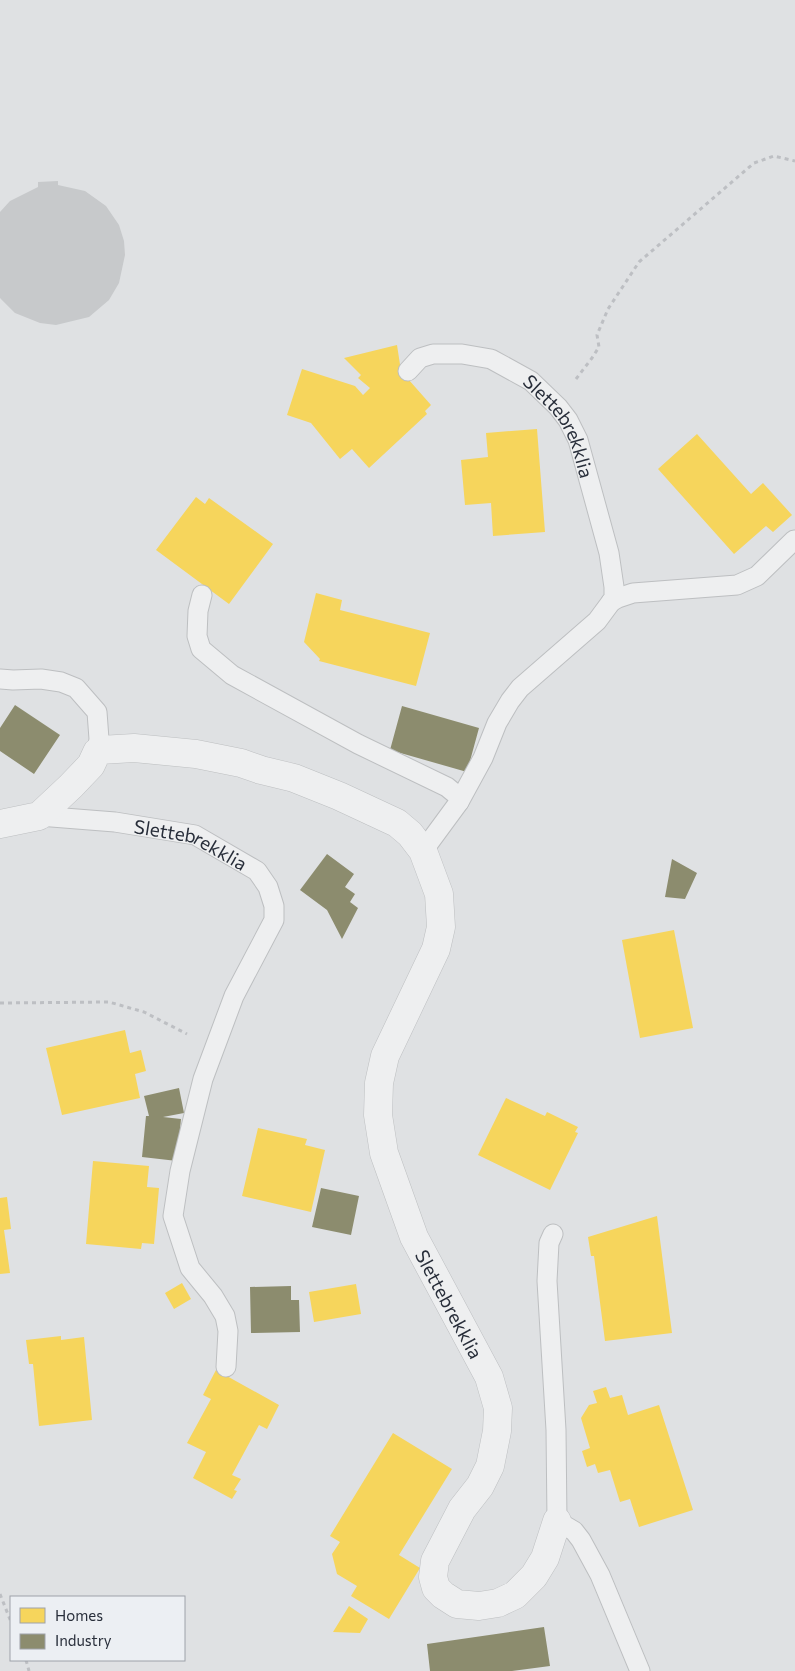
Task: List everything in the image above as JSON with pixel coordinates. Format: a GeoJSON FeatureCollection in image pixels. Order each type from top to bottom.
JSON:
{"type":"FeatureCollection","features":[{"type":"Feature","properties":{"kind":"street","name":"Slettebrekklia"},"geometry":{"type":"LineString","coordinates":[[96,752],[100,750],[134,748],[196,754],[241,763],[294,778],[339,796],[397,823],[410,834],[423,851],[440,894],[441,927],[436,949],[385,1056],[379,1083],[378,1115],[384,1153],[414,1237],[489,1377],[498,1408],[497,1431],[490,1466],[480,1486],[462,1509],[435,1561],[433,1577],[436,1588],[457,1604],[479,1606],[498,1602],[515,1595],[534,1576],[545,1558],[557,1522]]}},
{"type":"Feature","properties":{"kind":"street"},"geometry":{"type":"LineString","coordinates":[[39,816],[91,765],[96,752]]}},
{"type":"Feature","properties":{"kind":"street","name":"Slettebrekklia"},"geometry":{"type":"LineString","coordinates":[[0,824],[39,816]]}},
{"type":"Feature","properties":{"kind":"lane","name":"Slettebrekklia"},"geometry":{"type":"LineString","coordinates":[[408,371],[420,358],[433,354],[462,354],[491,359],[531,381],[558,407],[568,420],[578,440],[609,553],[614,587],[612,602]]}},
{"type":"Feature","properties":{"kind":"lane"},"geometry":{"type":"LineString","coordinates":[[423,851],[459,802],[483,758],[497,723],[510,701],[520,688],[597,621],[612,602],[633,593],[737,586],[757,576],[794,540]]}},
{"type":"Feature","properties":{"kind":"lane"},"geometry":{"type":"LineString","coordinates":[[202,595],[198,610],[197,636],[201,649],[232,675],[358,744],[447,787],[458,796],[459,802]]}},
{"type":"Feature","properties":{"kind":"lane"},"geometry":{"type":"LineString","coordinates":[[0,679],[41,679],[61,682],[76,688],[97,712],[100,739],[96,752]]}},
{"type":"Feature","properties":{"kind":"lane","name":"Slettebrekklia"},"geometry":{"type":"LineString","coordinates":[[39,816],[115,822],[195,835],[257,871],[268,887],[274,906],[274,920],[234,996],[203,1079],[180,1171],[173,1216],[190,1268],[213,1296],[225,1316],[228,1332],[226,1367]]}},
{"type":"Feature","properties":{"kind":"lane","name":"Slettebrekklia"},"geometry":{"type":"LineString","coordinates":[[553,1234],[550,1244],[547,1281],[556,1430],[557,1522]]}},
{"type":"Feature","properties":{"kind":"lane"},"geometry":{"type":"LineString","coordinates":[[557,1522],[574,1531],[581,1540],[600,1575],[640,1671]]}},
{"type":"Feature","properties":{"kind":"path"},"geometry":{"type":"LineString","coordinates":[[558,407],[570,387],[592,358],[598,347],[597,335],[608,310],[639,262],[754,163],[774,156],[795,161]]}},
{"type":"Feature","properties":{"kind":"path"},"geometry":{"type":"LineString","coordinates":[[0,1003],[110,1002],[144,1012],[214,1048]]}},
{"type":"Feature","properties":{"kind":"path"},"geometry":{"type":"LineString","coordinates":[[0,1594],[10,1619]]}},
{"type":"Feature","properties":{"kind":"building: Homes"},"geometry":{"type":"Polygon","coordinates":[[[397,345],[401,371],[431,405],[425,411],[427,414],[369,468],[352,449],[340,459],[311,423],[287,415],[302,369],[355,386],[363,395],[370,388],[358,378],[361,375],[344,358],[397,345]]]}},
{"type":"Feature","properties":{"kind":"building: Homes"},"geometry":{"type":"Polygon","coordinates":[[[537,429],[545,532],[493,536],[491,503],[465,505],[461,460],[488,457],[486,433],[537,429]]]}},
{"type":"Feature","properties":{"kind":"building: Homes"},"geometry":{"type":"Polygon","coordinates":[[[697,434],[751,494],[763,483],[792,515],[773,532],[766,526],[734,554],[658,469],[697,434]]]}},
{"type":"Feature","properties":{"kind":"building: Homes"},"geometry":{"type":"Polygon","coordinates":[[[196,497],[205,504],[209,498],[273,544],[229,604],[156,550],[196,497]]]}},
{"type":"Feature","properties":{"kind":"building: Homes"},"geometry":{"type":"Polygon","coordinates":[[[316,593],[342,600],[340,610],[430,633],[416,686],[319,661],[320,659],[304,642],[316,593]]]}},
{"type":"Feature","properties":{"kind":"building: Homes"},"geometry":{"type":"Polygon","coordinates":[[[674,930],[693,1028],[640,1038],[622,940],[674,930]]]}},
{"type":"Feature","properties":{"kind":"building: Homes"},"geometry":{"type":"Polygon","coordinates":[[[125,1030],[130,1053],[141,1050],[146,1071],[135,1074],[140,1098],[62,1115],[46,1048],[125,1030]]]}},
{"type":"Feature","properties":{"kind":"building: Homes"},"geometry":{"type":"Polygon","coordinates":[[[506,1098],[545,1116],[547,1112],[578,1127],[575,1132],[578,1133],[550,1190],[478,1155],[506,1098]]]}},
{"type":"Feature","properties":{"kind":"building: Homes"},"geometry":{"type":"Polygon","coordinates":[[[258,1128],[307,1139],[305,1145],[325,1150],[311,1212],[242,1196],[258,1128]]]}},
{"type":"Feature","properties":{"kind":"building: Homes"},"geometry":{"type":"Polygon","coordinates":[[[93,1161],[149,1166],[147,1187],[159,1188],[154,1244],[142,1243],[141,1249],[86,1244],[93,1161]]]}},
{"type":"Feature","properties":{"kind":"building: Homes"},"geometry":{"type":"Polygon","coordinates":[[[7,1197],[11,1229],[4,1230],[10,1273],[0,1274],[0,1198],[7,1197]]]}},
{"type":"Feature","properties":{"kind":"building: Homes"},"geometry":{"type":"Polygon","coordinates":[[[657,1216],[672,1333],[605,1341],[594,1256],[591,1256],[588,1237],[657,1216]]]}},
{"type":"Feature","properties":{"kind":"building: Homes"},"geometry":{"type":"Polygon","coordinates":[[[182,1283],[191,1299],[174,1309],[165,1293],[182,1283]]]}},
{"type":"Feature","properties":{"kind":"building: Homes"},"geometry":{"type":"Polygon","coordinates":[[[356,1284],[361,1314],[314,1322],[309,1292],[356,1284]]]}},
{"type":"Feature","properties":{"kind":"building: Homes"},"geometry":{"type":"Polygon","coordinates":[[[61,1336],[61,1340],[84,1337],[92,1420],[39,1426],[33,1364],[29,1364],[26,1340],[61,1336]]]}},
{"type":"Feature","properties":{"kind":"building: Homes"},"geometry":{"type":"Polygon","coordinates":[[[216,1370],[279,1405],[267,1429],[259,1425],[232,1475],[241,1479],[234,1490],[237,1491],[232,1499],[193,1478],[206,1452],[187,1443],[211,1399],[203,1395],[216,1370]]]}},
{"type":"Feature","properties":{"kind":"building: Homes"},"geometry":{"type":"Polygon","coordinates":[[[606,1387],[610,1398],[622,1395],[628,1415],[659,1405],[693,1510],[639,1527],[630,1499],[620,1502],[610,1470],[598,1473],[595,1464],[587,1467],[582,1451],[590,1448],[581,1418],[589,1405],[597,1403],[593,1391],[606,1387]]]}},
{"type":"Feature","properties":{"kind":"building: Homes"},"geometry":{"type":"Polygon","coordinates":[[[393,1433],[452,1469],[399,1555],[420,1568],[389,1619],[351,1596],[357,1586],[337,1574],[332,1554],[340,1542],[330,1536],[393,1433]]]}},
{"type":"Feature","properties":{"kind":"building: Homes"},"geometry":{"type":"Polygon","coordinates":[[[349,1606],[368,1619],[360,1633],[333,1632],[349,1606]]]}},
{"type":"Feature","properties":{"kind":"building: Industry"},"geometry":{"type":"Polygon","coordinates":[[[15,705],[60,735],[34,774],[0,751],[0,728],[15,705]]]}},
{"type":"Feature","properties":{"kind":"building: Industry"},"geometry":{"type":"Polygon","coordinates":[[[402,706],[479,728],[467,772],[390,750],[402,706]]]}},
{"type":"Feature","properties":{"kind":"building: Industry"},"geometry":{"type":"Polygon","coordinates":[[[327,854],[354,874],[345,887],[355,894],[350,902],[358,908],[342,939],[327,910],[300,890],[327,854]]]}},
{"type":"Feature","properties":{"kind":"building: Industry"},"geometry":{"type":"Polygon","coordinates":[[[672,859],[697,873],[685,899],[665,897],[672,859]]]}},
{"type":"Feature","properties":{"kind":"building: Industry"},"geometry":{"type":"Polygon","coordinates":[[[179,1088],[184,1113],[163,1117],[181,1119],[177,1161],[142,1157],[146,1116],[149,1116],[144,1096],[179,1088]]]}},
{"type":"Feature","properties":{"kind":"building: Industry"},"geometry":{"type":"Polygon","coordinates":[[[321,1188],[359,1196],[351,1235],[312,1227],[321,1188]]]}},
{"type":"Feature","properties":{"kind":"building: Industry"},"geometry":{"type":"Polygon","coordinates":[[[291,1286],[291,1300],[299,1300],[300,1332],[251,1333],[250,1287],[291,1286]]]}},
{"type":"Feature","properties":{"kind":"building: Industry"},"geometry":{"type":"Polygon","coordinates":[[[544,1627],[550,1666],[512,1671],[430,1671],[427,1644],[544,1627]]]}},
{"type":"Feature","properties":{"kind":"building: Other"},"geometry":{"type":"Polygon","coordinates":[[[58,181],[58,185],[85,191],[106,206],[119,225],[124,241],[125,255],[119,283],[109,300],[89,317],[56,325],[40,323],[15,313],[0,298],[0,212],[10,201],[38,187],[38,182],[58,181]]]}}]}
